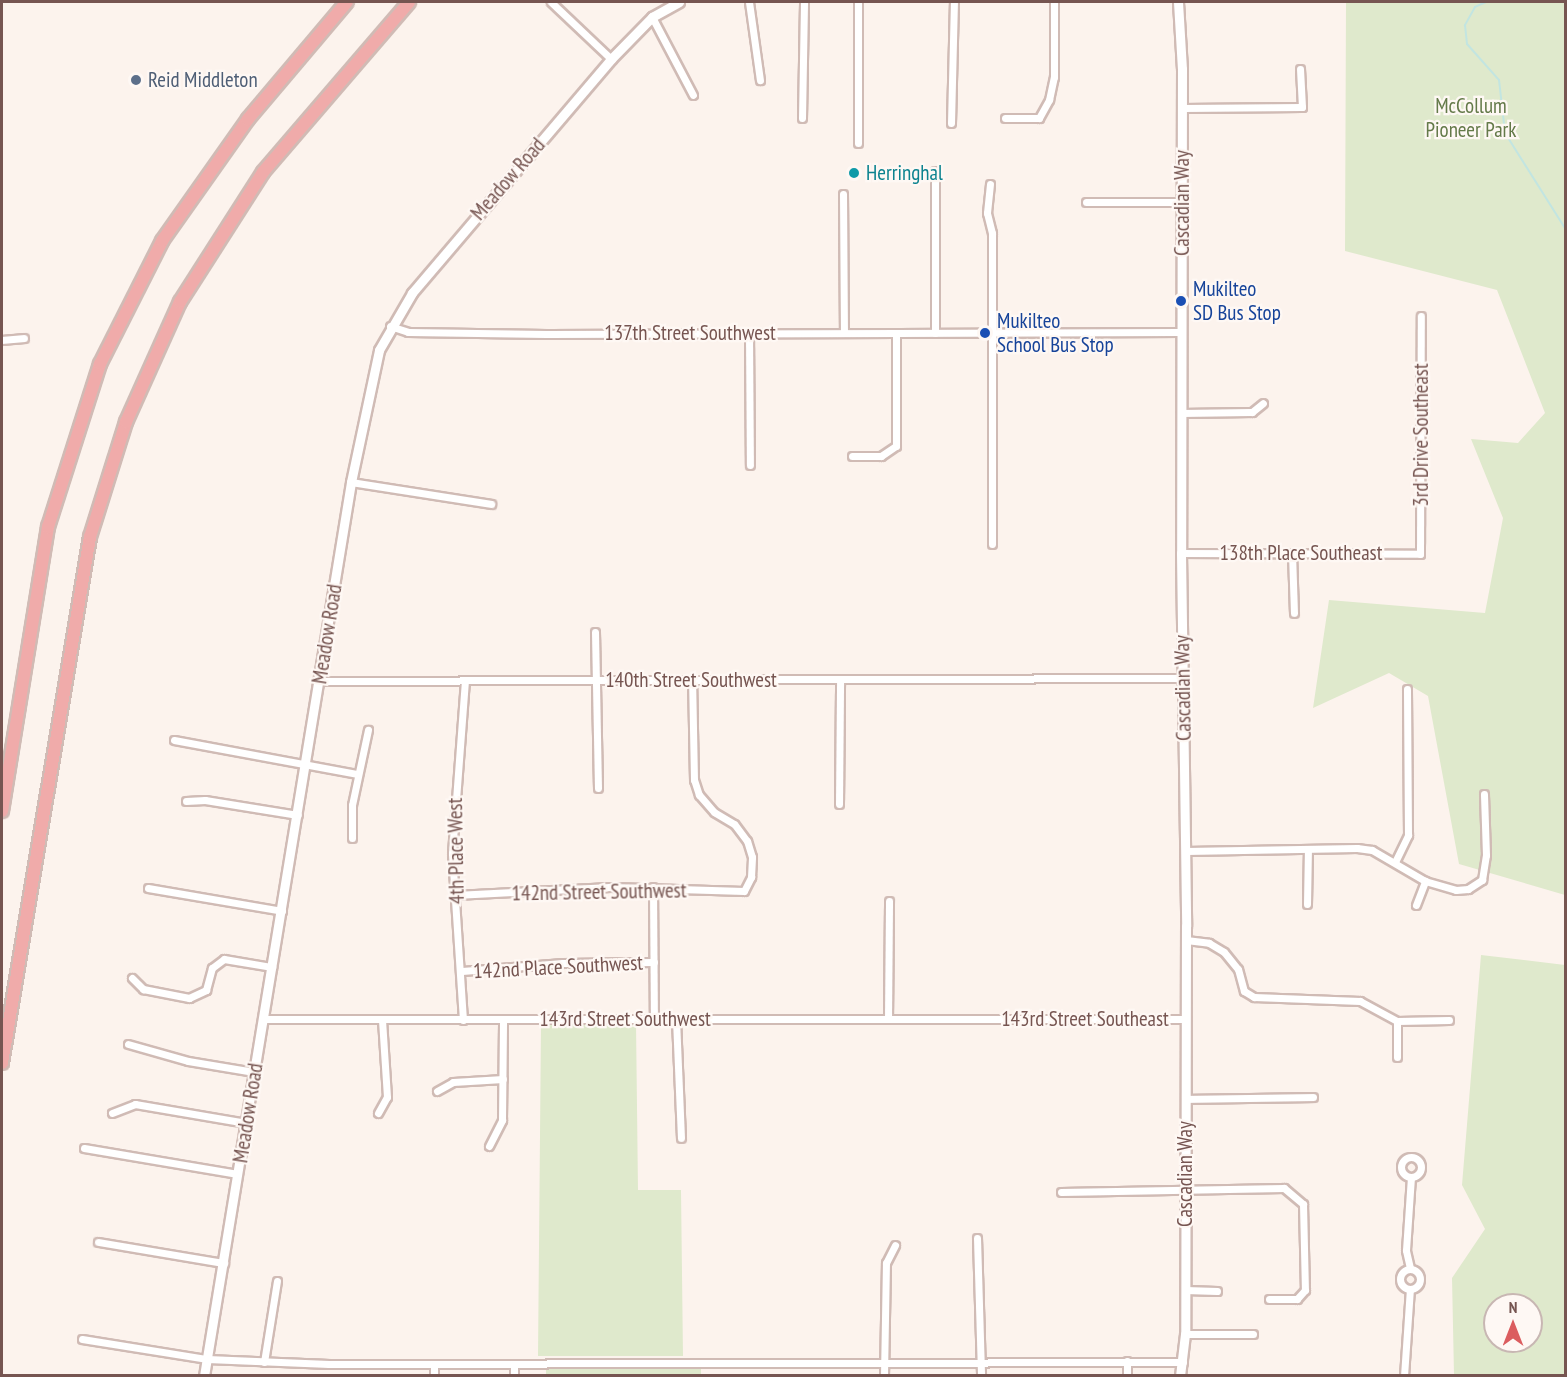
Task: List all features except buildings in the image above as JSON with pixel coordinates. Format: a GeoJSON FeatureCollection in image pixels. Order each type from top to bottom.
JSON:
{"type":"FeatureCollection","features":[{"type":"Feature","properties":{"kind":"highway"},"geometry":{"type":"LineString","coordinates":[[2,812],[48,527],[100,364],[162,241],[248,119],[347,2]]}},
{"type":"Feature","properties":{"kind":"highway"},"geometry":{"type":"LineString","coordinates":[[2,1063],[90,537],[126,422],[180,302],[263,172],[409,2]]}},
{"type":"Feature","properties":{"kind":"street"},"geometry":{"type":"LineString","coordinates":[[551,2],[611,59]]}},
{"type":"Feature","properties":{"kind":"street","name":"Meadow Road"},"geometry":{"type":"LineString","coordinates":[[204,1376],[351,482],[372,372],[390,326],[412,293],[611,59],[652,17],[679,2]]}},
{"type":"Feature","properties":{"kind":"street"},"geometry":{"type":"LineString","coordinates":[[749,2],[760,80]]}},
{"type":"Feature","properties":{"kind":"street"},"geometry":{"type":"LineString","coordinates":[[802,118],[804,2]]}},
{"type":"Feature","properties":{"kind":"street"},"geometry":{"type":"LineString","coordinates":[[858,2],[858,143]]}},
{"type":"Feature","properties":{"kind":"street"},"geometry":{"type":"LineString","coordinates":[[951,123],[954,2]]}},
{"type":"Feature","properties":{"kind":"street"},"geometry":{"type":"LineString","coordinates":[[1005,118],[1039,118],[1050,100],[1054,77],[1054,2]]}},
{"type":"Feature","properties":{"kind":"street","name":"Cascadian Way"},"geometry":{"type":"LineString","coordinates":[[1178,2],[1183,108],[1181,553],[1186,851],[1185,1334],[1180,1376]]}},
{"type":"Feature","properties":{"kind":"street"},"geometry":{"type":"LineString","coordinates":[[652,17],[693,95]]}},
{"type":"Feature","properties":{"kind":"street"},"geometry":{"type":"LineString","coordinates":[[1183,108],[1302,107],[1300,69]]}},
{"type":"Feature","properties":{"kind":"street"},"geometry":{"type":"LineString","coordinates":[[935,171],[935,333]]}},
{"type":"Feature","properties":{"kind":"street"},"geometry":{"type":"LineString","coordinates":[[990,184],[992,544]]}},
{"type":"Feature","properties":{"kind":"street"},"geometry":{"type":"LineString","coordinates":[[843,194],[844,333]]}},
{"type":"Feature","properties":{"kind":"street"},"geometry":{"type":"LineString","coordinates":[[1086,202],[1182,202]]}},
{"type":"Feature","properties":{"kind":"street","name":"3rd Drive Southeast"},"geometry":{"type":"LineString","coordinates":[[1420,554],[1421,316]]}},
{"type":"Feature","properties":{"kind":"street","name":"137th Street Southwest"},"geometry":{"type":"LineString","coordinates":[[390,326],[408,332],[1181,332]]}},
{"type":"Feature","properties":{"kind":"street"},"geometry":{"type":"LineString","coordinates":[[750,333],[750,465]]}},
{"type":"Feature","properties":{"kind":"street"},"geometry":{"type":"LineString","coordinates":[[852,456],[881,456],[896,446],[896,333]]}},
{"type":"Feature","properties":{"kind":"street"},"geometry":{"type":"LineString","coordinates":[[2,340],[24,338]]}},
{"type":"Feature","properties":{"kind":"street"},"geometry":{"type":"LineString","coordinates":[[1181,412],[1252,412],[1263,403]]}},
{"type":"Feature","properties":{"kind":"street"},"geometry":{"type":"LineString","coordinates":[[351,482],[491,504]]}},
{"type":"Feature","properties":{"kind":"street","name":"138th Place Southeast"},"geometry":{"type":"LineString","coordinates":[[1181,553],[1420,554]]}},
{"type":"Feature","properties":{"kind":"street"},"geometry":{"type":"LineString","coordinates":[[1292,553],[1294,614]]}},
{"type":"Feature","properties":{"kind":"street"},"geometry":{"type":"LineString","coordinates":[[595,632],[598,788]]}},
{"type":"Feature","properties":{"kind":"street","name":"140th Street Southwest"},"geometry":{"type":"LineString","coordinates":[[320,681],[1182,678]]}},
{"type":"Feature","properties":{"kind":"street"},"geometry":{"type":"LineString","coordinates":[[839,804],[840,679]]}},
{"type":"Feature","properties":{"kind":"street","name":"142nd Street Southwest"},"geometry":{"type":"LineString","coordinates":[[455,895],[653,887],[744,891],[752,877],[752,857],[747,841],[734,824],[714,812],[699,795],[694,780],[692,680]]}},
{"type":"Feature","properties":{"kind":"street","name":"4th Place West"},"geometry":{"type":"LineString","coordinates":[[463,1020],[462,971],[455,895],[454,797],[465,682]]}},
{"type":"Feature","properties":{"kind":"street"},"geometry":{"type":"LineString","coordinates":[[1395,862],[1408,835],[1407,689]]}},
{"type":"Feature","properties":{"kind":"street"},"geometry":{"type":"LineString","coordinates":[[352,838],[352,805],[368,730]]}},
{"type":"Feature","properties":{"kind":"street"},"geometry":{"type":"LineString","coordinates":[[174,740],[306,762],[358,774]]}},
{"type":"Feature","properties":{"kind":"street"},"geometry":{"type":"LineString","coordinates":[[1186,851],[1357,848],[1395,862],[1425,881],[1456,890],[1468,889],[1482,880],[1486,855],[1484,794]]}},
{"type":"Feature","properties":{"kind":"street"},"geometry":{"type":"LineString","coordinates":[[186,801],[205,800],[298,815]]}},
{"type":"Feature","properties":{"kind":"street"},"geometry":{"type":"LineString","coordinates":[[1307,904],[1308,849]]}},
{"type":"Feature","properties":{"kind":"street"},"geometry":{"type":"LineString","coordinates":[[1416,905],[1425,881]]}},
{"type":"Feature","properties":{"kind":"street"},"geometry":{"type":"LineString","coordinates":[[653,887],[654,1019]]}},
{"type":"Feature","properties":{"kind":"street"},"geometry":{"type":"LineString","coordinates":[[148,888],[282,911]]}},
{"type":"Feature","properties":{"kind":"street"},"geometry":{"type":"LineString","coordinates":[[888,1019],[889,901]]}},
{"type":"Feature","properties":{"kind":"street"},"geometry":{"type":"LineString","coordinates":[[1186,940],[1209,943],[1224,952],[1238,969],[1244,991],[1254,997],[1360,1001],[1397,1022],[1449,1020]]}},
{"type":"Feature","properties":{"kind":"street"},"geometry":{"type":"LineString","coordinates":[[132,978],[143,989],[189,998],[206,990],[212,968],[224,959],[272,967]]}},
{"type":"Feature","properties":{"kind":"street","name":"142nd Place Southwest"},"geometry":{"type":"LineString","coordinates":[[462,971],[563,963],[654,962]]}},
{"type":"Feature","properties":{"kind":"street","name":"143rd Street Southwest"},"geometry":{"type":"LineString","coordinates":[[263,1019],[987,1018]]}},
{"type":"Feature","properties":{"kind":"street","name":"143rd Street Southeast"},"geometry":{"type":"LineString","coordinates":[[987,1018],[1184,1019]]}},
{"type":"Feature","properties":{"kind":"street"},"geometry":{"type":"LineString","coordinates":[[378,1113],[387,1096],[382,1019]]}},
{"type":"Feature","properties":{"kind":"street"},"geometry":{"type":"LineString","coordinates":[[676,1019],[681,1138]]}},
{"type":"Feature","properties":{"kind":"street"},"geometry":{"type":"LineString","coordinates":[[489,1146],[502,1120],[503,1020]]}},
{"type":"Feature","properties":{"kind":"street"},"geometry":{"type":"LineString","coordinates":[[1397,1022],[1397,1057]]}},
{"type":"Feature","properties":{"kind":"street"},"geometry":{"type":"LineString","coordinates":[[128,1044],[188,1061],[254,1072]]}},
{"type":"Feature","properties":{"kind":"street"},"geometry":{"type":"LineString","coordinates":[[437,1091],[453,1082],[503,1079]]}},
{"type":"Feature","properties":{"kind":"street"},"geometry":{"type":"LineString","coordinates":[[1185,1099],[1313,1097]]}},
{"type":"Feature","properties":{"kind":"street"},"geometry":{"type":"LineString","coordinates":[[112,1113],[135,1104],[246,1122]]}},
{"type":"Feature","properties":{"kind":"street"},"geometry":{"type":"LineString","coordinates":[[84,1148],[238,1173]]}},
{"type":"Feature","properties":{"kind":"street"},"geometry":{"type":"LineString","coordinates":[[1410,1269],[1406,1250],[1411,1177]]}},
{"type":"Feature","properties":{"kind":"street"},"geometry":{"type":"LineString","coordinates":[[1061,1192],[1284,1188],[1295,1195],[1305,1216],[1305,1290],[1297,1299],[1269,1299]]}},
{"type":"Feature","properties":{"kind":"street"},"geometry":{"type":"LineString","coordinates":[[977,1238],[981,1376]]}},
{"type":"Feature","properties":{"kind":"street"},"geometry":{"type":"LineString","coordinates":[[98,1242],[224,1263]]}},
{"type":"Feature","properties":{"kind":"street"},"geometry":{"type":"LineString","coordinates":[[884,1376],[886,1263],[895,1245]]}},
{"type":"Feature","properties":{"kind":"street"},"geometry":{"type":"LineString","coordinates":[[1410,1269],[1400,1279],[1410,1289]]}},
{"type":"Feature","properties":{"kind":"street"},"geometry":{"type":"LineString","coordinates":[[1404,1376],[1410,1289],[1420,1280],[1416,1271],[1410,1269]]}},
{"type":"Feature","properties":{"kind":"street"},"geometry":{"type":"LineString","coordinates":[[264,1362],[277,1281]]}},
{"type":"Feature","properties":{"kind":"street"},"geometry":{"type":"LineString","coordinates":[[1185,1290],[1217,1291]]}},
{"type":"Feature","properties":{"kind":"street"},"geometry":{"type":"LineString","coordinates":[[1185,1334],[1253,1334]]}},
{"type":"Feature","properties":{"kind":"street"},"geometry":{"type":"LineString","coordinates":[[82,1339],[207,1359],[264,1362],[514,1365],[980,1360],[1183,1362]]}},
{"type":"Feature","properties":{"kind":"street"},"geometry":{"type":"LineString","coordinates":[[1126,1361],[1127,1376]]}},
{"type":"Feature","properties":{"kind":"street"},"geometry":{"type":"LineString","coordinates":[[434,1364],[434,1376]]}},
{"type":"Feature","properties":{"kind":"street"},"geometry":{"type":"LineString","coordinates":[[514,1365],[514,1376]]}},
{"type":"Feature","properties":{"kind":"green space","name":"McCollum Pioneer Park"},"geometry":{"type":"Polygon","coordinates":[[[1346,2],[1565,2],[1565,895],[1459,864],[1428,696],[1389,673],[1313,708],[1329,600],[1485,613],[1503,518],[1471,439],[1518,443],[1545,413],[1497,290],[1345,251],[1346,2]]]}},
{"type":"Feature","properties":{"kind":"green space"},"geometry":{"type":"Polygon","coordinates":[[[1481,955],[1565,965],[1565,1375],[1454,1375],[1452,1278],[1485,1229],[1462,1185],[1481,955]]]}},
{"type":"Feature","properties":{"kind":"green space"},"geometry":{"type":"Polygon","coordinates":[[[636,1023],[638,1190],[681,1190],[683,1356],[538,1356],[541,1024],[636,1023]]]}},
{"type":"Feature","properties":{"kind":"green space"},"geometry":{"type":"Polygon","coordinates":[[[546,1368],[701,1368],[701,1375],[546,1375],[546,1368]]]}},
{"type":"Feature","properties":{"kind":"waterway"},"geometry":{"type":"LineString","coordinates":[[1486,2],[1475,7],[1465,25],[1467,44],[1499,80],[1505,133],[1566,230]]}},
{"type":"Feature","properties":{"kind":"place","name":"Reid Middleton"},"geometry":{"type":"Point","coordinates":[136,80]}},
{"type":"Feature","properties":{"kind":"place","name":"Herringhal"},"geometry":{"type":"Point","coordinates":[854,173]}},
{"type":"Feature","properties":{"kind":"place","name":"Mukilteo SD Bus Stop"},"geometry":{"type":"Point","coordinates":[1181,301]}},
{"type":"Feature","properties":{"kind":"place","name":"Mukilteo School Bus Stop"},"geometry":{"type":"Point","coordinates":[985,333]}}]}
